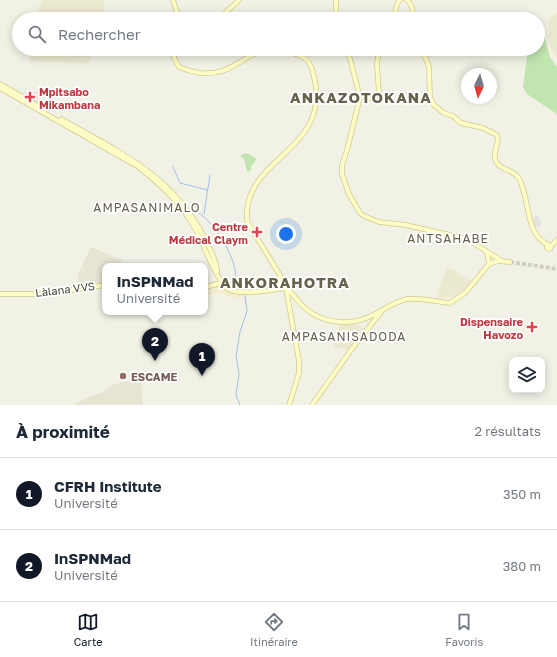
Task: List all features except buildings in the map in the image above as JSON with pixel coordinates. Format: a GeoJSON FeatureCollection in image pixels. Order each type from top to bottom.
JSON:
{"type":"FeatureCollection","features":[{"type":"Feature","properties":{"kind":"street"},"geometry":{"type":"LineString","coordinates":[[173,0],[177,12]]}},
{"type":"Feature","properties":{"kind":"street"},"geometry":{"type":"LineString","coordinates":[[226,12],[239,0]]}},
{"type":"Feature","properties":{"kind":"street"},"geometry":{"type":"LineString","coordinates":[[336,0],[336,12]]}},
{"type":"Feature","properties":{"kind":"street"},"geometry":{"type":"LineString","coordinates":[[395,12],[396,4],[400,0]]}},
{"type":"Feature","properties":{"kind":"street"},"geometry":{"type":"LineString","coordinates":[[407,0],[410,2],[413,12]]}},
{"type":"Feature","properties":{"kind":"street"},"geometry":{"type":"LineString","coordinates":[[174,56],[179,67],[198,72],[213,73],[227,70],[251,56]]}},
{"type":"Feature","properties":{"kind":"street"},"geometry":{"type":"LineString","coordinates":[[302,56],[309,62],[316,86],[316,98],[312,119],[303,136],[257,182],[249,201],[247,220],[289,293],[312,313],[330,321],[356,322],[383,311]]}},
{"type":"Feature","properties":{"kind":"street"},"geometry":{"type":"LineString","coordinates":[[349,56],[360,97],[342,165],[342,174],[349,194],[360,213],[379,222],[406,225],[467,239],[502,261]]}},
{"type":"Feature","properties":{"kind":"street"},"geometry":{"type":"LineString","coordinates":[[360,97],[372,98],[379,94],[377,64],[378,56]]}},
{"type":"Feature","properties":{"kind":"street"},"geometry":{"type":"LineString","coordinates":[[425,56],[430,67],[430,91],[432,102],[444,113],[453,116],[461,123],[483,128],[496,135],[498,139],[495,154],[496,161],[499,166],[517,175],[522,186],[531,226],[535,233],[549,246],[557,240]]}},
{"type":"Feature","properties":{"kind":"street"},"geometry":{"type":"LineString","coordinates":[[0,84],[132,160],[154,175],[180,200],[194,219],[211,250],[217,265],[217,273]]}},
{"type":"Feature","properties":{"kind":"street"},"geometry":{"type":"LineString","coordinates":[[0,88],[137,166],[151,176],[177,202],[191,220],[221,283],[224,286],[235,291],[263,290],[285,287]]}},
{"type":"Feature","properties":{"kind":"street"},"geometry":{"type":"LineString","coordinates":[[486,252],[492,263]]}},
{"type":"Feature","properties":{"kind":"street"},"geometry":{"type":"LineString","coordinates":[[312,405],[373,322],[393,303],[419,298],[450,303],[465,293],[492,263],[502,261],[510,262]]}},
{"type":"Feature","properties":{"kind":"street"},"geometry":{"type":"LineString","coordinates":[[271,289],[277,286],[280,282],[280,276]]}},
{"type":"Feature","properties":{"kind":"street"},"geometry":{"type":"LineString","coordinates":[[208,286],[221,283]]}},
{"type":"Feature","properties":{"kind":"street","name":"Làlana VVS"},"geometry":{"type":"LineString","coordinates":[[0,294],[47,294],[102,285]]}},
{"type":"Feature","properties":{"kind":"street"},"geometry":{"type":"LineString","coordinates":[[263,290],[285,287]]}},
{"type":"Feature","properties":{"kind":"street"},"geometry":{"type":"LineString","coordinates":[[289,293],[299,361],[299,373],[289,405]]}},
{"type":"Feature","properties":{"kind":"street"},"geometry":{"type":"LineString","coordinates":[[369,317],[373,322]]}},
{"type":"Feature","properties":{"kind":"shaded area"},"geometry":{"type":"Polygon","coordinates":[[[42,0],[104,0],[104,12],[38,12],[42,0]]]}},
{"type":"Feature","properties":{"kind":"shaded area"},"geometry":{"type":"Polygon","coordinates":[[[556,13],[557,59],[550,48],[548,20],[556,13]]]}},
{"type":"Feature","properties":{"kind":"shaded area"},"geometry":{"type":"Polygon","coordinates":[[[29,56],[93,56],[87,64],[30,61],[29,56]]]}},
{"type":"Feature","properties":{"kind":"shaded area"},"geometry":{"type":"Polygon","coordinates":[[[38,91],[40,101],[43,106],[22,93],[38,91]]]}},
{"type":"Feature","properties":{"kind":"shaded area"},"geometry":{"type":"Polygon","coordinates":[[[537,216],[540,218],[539,221],[542,222],[539,229],[537,226],[534,227],[533,220],[534,217],[537,216]]]}},
{"type":"Feature","properties":{"kind":"shaded area"},"geometry":{"type":"Polygon","coordinates":[[[91,247],[122,260],[120,263],[102,263],[102,285],[77,289],[78,275],[91,247]]]}},
{"type":"Feature","properties":{"kind":"shaded area"},"geometry":{"type":"Polygon","coordinates":[[[447,268],[453,269],[471,281],[461,293],[454,296],[437,299],[438,290],[447,268]]]}},
{"type":"Feature","properties":{"kind":"shaded area"},"geometry":{"type":"Polygon","coordinates":[[[218,286],[234,294],[242,294],[243,297],[233,298],[220,293],[208,295],[208,288],[218,286]]]}},
{"type":"Feature","properties":{"kind":"shaded area"},"geometry":{"type":"Polygon","coordinates":[[[354,324],[366,329],[347,350],[334,347],[339,325],[354,324]]]}},
{"type":"Feature","properties":{"kind":"shaded area"},"geometry":{"type":"Polygon","coordinates":[[[141,379],[143,405],[75,405],[88,397],[101,393],[114,384],[141,379]]]}},
{"type":"Feature","properties":{"kind":"green space"},"geometry":{"type":"Polygon","coordinates":[[[545,40],[550,57],[557,67],[557,114],[527,94],[523,87],[527,56],[545,56],[545,40]]]}},
{"type":"Feature","properties":{"kind":"green space"},"geometry":{"type":"Polygon","coordinates":[[[246,153],[257,159],[251,166],[251,170],[249,172],[247,171],[244,159],[240,156],[246,153]]]}},
{"type":"Feature","properties":{"kind":"waterway"},"geometry":{"type":"LineString","coordinates":[[173,167],[180,183],[207,190]]}},
{"type":"Feature","properties":{"kind":"waterway"},"geometry":{"type":"LineString","coordinates":[[204,214],[210,175]]}},
{"type":"Feature","properties":{"kind":"waterway"},"geometry":{"type":"LineString","coordinates":[[195,210],[208,221],[225,244],[233,261],[236,283],[238,287]]}},
{"type":"Feature","properties":{"kind":"waterway"},"geometry":{"type":"LineString","coordinates":[[240,405],[236,395],[239,374],[236,356],[240,332],[247,311],[245,296]]}},
{"type":"Feature","properties":{"kind":"tunnel"},"geometry":{"type":"LineString","coordinates":[[510,262],[557,269]]}},
{"type":"Feature","properties":{"kind":"place","name":"Mpitsabo Mikambana"},"geometry":{"type":"Point","coordinates":[30,97]}},
{"type":"Feature","properties":{"kind":"place","name":"Centre Médical Claym"},"geometry":{"type":"Point","coordinates":[257,232]}},
{"type":"Feature","properties":{"kind":"place","name":"Dispensaire Havozo"},"geometry":{"type":"Point","coordinates":[532,327]}},
{"type":"Feature","properties":{"kind":"place","name":"InSPNMad"},"geometry":{"type":"Point","coordinates":[155,361]}},
{"type":"Feature","properties":{"kind":"place","name":"ESCAME"},"geometry":{"type":"Point","coordinates":[123,376]}},
{"type":"Feature","properties":{"kind":"place","name":"CFRH Institute"},"geometry":{"type":"Point","coordinates":[202,376]}},
{"type":"Feature","properties":{"kind":"district","name":"ANKAZOTOKANA"},"geometry":{"type":"Point","coordinates":[361,97]}},
{"type":"Feature","properties":{"kind":"district","name":"AMPASANIMALO"},"geometry":{"type":"Point","coordinates":[147,207]}},
{"type":"Feature","properties":{"kind":"district","name":"ANTSAHABE"},"geometry":{"type":"Point","coordinates":[448,238]}},
{"type":"Feature","properties":{"kind":"district","name":"ANKORAHOTRA"},"geometry":{"type":"Point","coordinates":[285,282]}},
{"type":"Feature","properties":{"kind":"district","name":"AMPASANISADODA"},"geometry":{"type":"Point","coordinates":[344,336]}}]}
